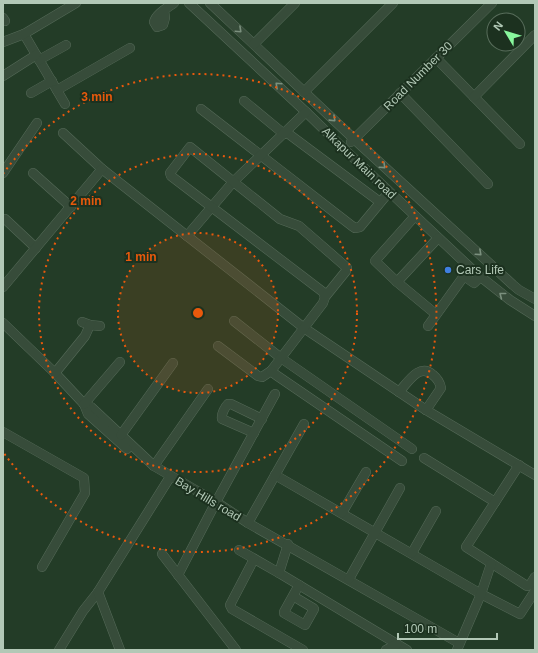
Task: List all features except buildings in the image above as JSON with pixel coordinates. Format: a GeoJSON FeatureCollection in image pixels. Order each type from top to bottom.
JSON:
{"type":"FeatureCollection","features":[{"type":"Feature","properties":{"kind":"street"},"geometry":{"type":"LineString","coordinates":[[3,42],[24,34],[76,3]]}},
{"type":"Feature","properties":{"kind":"street"},"geometry":{"type":"LineString","coordinates":[[164,10],[174,3]]}},
{"type":"Feature","properties":{"kind":"street","name":"Alkapur Main road"},"geometry":{"type":"LineString","coordinates":[[189,3],[480,277],[517,305],[535,316]]}},
{"type":"Feature","properties":{"kind":"street","name":"Alkapur Main road"},"geometry":{"type":"LineString","coordinates":[[210,3],[354,139],[513,285],[535,299]]}},
{"type":"Feature","properties":{"kind":"street"},"geometry":{"type":"LineString","coordinates":[[254,44],[295,3]]}},
{"type":"Feature","properties":{"kind":"street"},"geometry":{"type":"LineString","coordinates":[[304,92],[393,3]]}},
{"type":"Feature","properties":{"kind":"street","name":"Road Number 30"},"geometry":{"type":"LineString","coordinates":[[344,149],[492,3]]}},
{"type":"Feature","properties":{"kind":"street"},"geometry":{"type":"LineString","coordinates":[[24,34],[65,104]]}},
{"type":"Feature","properties":{"kind":"street"},"geometry":{"type":"LineString","coordinates":[[474,97],[535,35]]}},
{"type":"Feature","properties":{"kind":"street"},"geometry":{"type":"LineString","coordinates":[[3,76],[38,57],[66,45]]}},
{"type":"Feature","properties":{"kind":"street"},"geometry":{"type":"LineString","coordinates":[[58,90],[130,48]]}},
{"type":"Feature","properties":{"kind":"street"},"geometry":{"type":"LineString","coordinates":[[436,58],[520,144]]}},
{"type":"Feature","properties":{"kind":"street"},"geometry":{"type":"LineString","coordinates":[[31,93],[52,81]]}},
{"type":"Feature","properties":{"kind":"street"},"geometry":{"type":"LineString","coordinates":[[400,94],[488,184]]}},
{"type":"Feature","properties":{"kind":"street"},"geometry":{"type":"LineString","coordinates":[[244,100],[285,133],[380,202]]}},
{"type":"Feature","properties":{"kind":"street"},"geometry":{"type":"LineString","coordinates":[[201,109],[327,208],[355,228],[360,227],[389,192]]}},
{"type":"Feature","properties":{"kind":"street"},"geometry":{"type":"LineString","coordinates":[[187,236],[234,182],[306,112]]}},
{"type":"Feature","properties":{"kind":"street"},"geometry":{"type":"LineString","coordinates":[[3,173],[37,123]]}},
{"type":"Feature","properties":{"kind":"street"},"geometry":{"type":"LineString","coordinates":[[63,133],[102,168],[304,328],[426,410],[517,467],[535,482]]}},
{"type":"Feature","properties":{"kind":"street"},"geometry":{"type":"LineString","coordinates":[[218,346],[258,376],[262,377],[271,371],[323,303],[325,297],[347,268],[299,226],[280,219],[190,146],[170,174],[171,176],[323,292],[325,297]]}},
{"type":"Feature","properties":{"kind":"street"},"geometry":{"type":"LineString","coordinates":[[3,287],[6,276],[36,248],[102,168]]}},
{"type":"Feature","properties":{"kind":"street"},"geometry":{"type":"LineString","coordinates":[[33,173],[71,207]]}},
{"type":"Feature","properties":{"kind":"street"},"geometry":{"type":"LineString","coordinates":[[415,216],[375,261],[397,282],[432,311]]}},
{"type":"Feature","properties":{"kind":"street"},"geometry":{"type":"LineString","coordinates":[[5,219],[36,248]]}},
{"type":"Feature","properties":{"kind":"street"},"geometry":{"type":"LineString","coordinates":[[397,282],[438,238]]}},
{"type":"Feature","properties":{"kind":"street"},"geometry":{"type":"LineString","coordinates":[[428,326],[464,276],[474,283],[480,277]]}},
{"type":"Feature","properties":{"kind":"street"},"geometry":{"type":"LineString","coordinates":[[517,305],[524,293]]}},
{"type":"Feature","properties":{"kind":"street"},"geometry":{"type":"LineString","coordinates":[[234,321],[281,358],[412,449]]}},
{"type":"Feature","properties":{"kind":"street","name":"Bay Hills road"},"geometry":{"type":"LineString","coordinates":[[3,323],[55,373],[84,404],[91,408],[168,479]]}},
{"type":"Feature","properties":{"kind":"street"},"geometry":{"type":"LineString","coordinates":[[55,373],[85,336],[91,324]]}},
{"type":"Feature","properties":{"kind":"street"},"geometry":{"type":"LineString","coordinates":[[120,362],[84,404],[88,414],[158,476],[168,479],[214,505]]}},
{"type":"Feature","properties":{"kind":"street"},"geometry":{"type":"LineString","coordinates":[[121,435],[173,363]]}},
{"type":"Feature","properties":{"kind":"street"},"geometry":{"type":"LineString","coordinates":[[399,392],[418,372],[424,370],[430,372],[440,383],[441,388],[426,410]]}},
{"type":"Feature","properties":{"kind":"street"},"geometry":{"type":"LineString","coordinates":[[271,371],[402,461]]}},
{"type":"Feature","properties":{"kind":"street"},"geometry":{"type":"LineString","coordinates":[[154,466],[208,389]]}},
{"type":"Feature","properties":{"kind":"street"},"geometry":{"type":"LineString","coordinates":[[178,575],[214,505],[276,394]]}},
{"type":"Feature","properties":{"kind":"street"},"geometry":{"type":"LineString","coordinates":[[254,433],[222,419],[226,405],[231,404],[262,419]]}},
{"type":"Feature","properties":{"kind":"street"},"geometry":{"type":"LineString","coordinates":[[248,522],[304,424]]}},
{"type":"Feature","properties":{"kind":"street"},"geometry":{"type":"LineString","coordinates":[[3,432],[84,478],[86,493],[42,567]]}},
{"type":"Feature","properties":{"kind":"street"},"geometry":{"type":"LineString","coordinates":[[424,458],[495,502]]}},
{"type":"Feature","properties":{"kind":"street"},"geometry":{"type":"LineString","coordinates":[[517,467],[535,475]]}},
{"type":"Feature","properties":{"kind":"street"},"geometry":{"type":"LineString","coordinates":[[517,467],[466,547],[527,586],[530,585],[535,577]]}},
{"type":"Feature","properties":{"kind":"street"},"geometry":{"type":"LineString","coordinates":[[342,513],[366,472]]}},
{"type":"Feature","properties":{"kind":"street"},"geometry":{"type":"LineString","coordinates":[[275,475],[481,594],[520,614],[534,592]]}},
{"type":"Feature","properties":{"kind":"street"},"geometry":{"type":"LineString","coordinates":[[59,650],[83,611],[98,592],[168,479]]}},
{"type":"Feature","properties":{"kind":"street"},"geometry":{"type":"LineString","coordinates":[[349,579],[400,488]]}},
{"type":"Feature","properties":{"kind":"street","name":"Bay Hills road"},"geometry":{"type":"LineString","coordinates":[[214,505],[223,508],[349,579],[458,646]]}},
{"type":"Feature","properties":{"kind":"street"},"geometry":{"type":"LineString","coordinates":[[412,553],[436,511]]}},
{"type":"Feature","properties":{"kind":"street"},"geometry":{"type":"LineString","coordinates":[[279,573],[288,544]]}},
{"type":"Feature","properties":{"kind":"street"},"geometry":{"type":"LineString","coordinates":[[239,550],[407,650]]}},
{"type":"Feature","properties":{"kind":"street"},"geometry":{"type":"LineString","coordinates":[[162,554],[236,650]]}},
{"type":"Feature","properties":{"kind":"street"},"geometry":{"type":"LineString","coordinates":[[254,559],[230,605],[232,609],[303,650]]}},
{"type":"Feature","properties":{"kind":"street"},"geometry":{"type":"LineString","coordinates":[[458,646],[481,594],[491,564]]}},
{"type":"Feature","properties":{"kind":"street"},"geometry":{"type":"LineString","coordinates":[[293,596],[299,585]]}},
{"type":"Feature","properties":{"kind":"street"},"geometry":{"type":"LineString","coordinates":[[98,592],[120,650]]}},
{"type":"Feature","properties":{"kind":"street"},"geometry":{"type":"LineString","coordinates":[[386,650],[397,644]]}},
{"type":"Feature","properties":{"kind":"place","name":"Cars Life"},"geometry":{"type":"Point","coordinates":[448,270]}}]}
